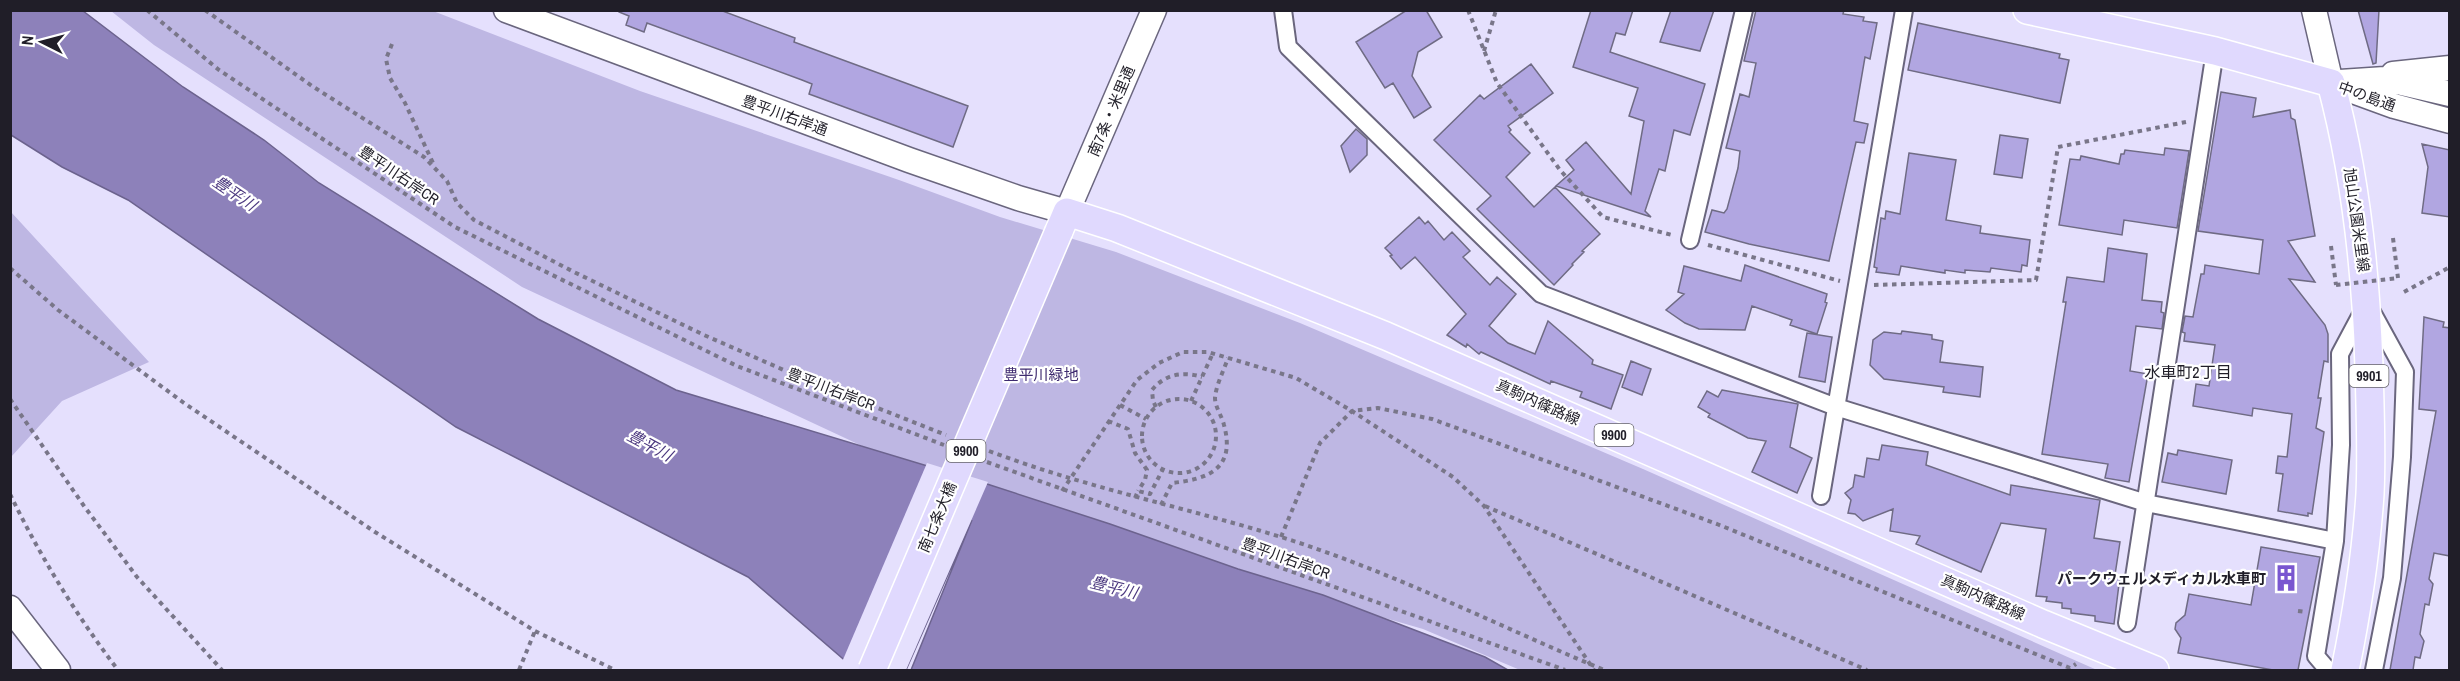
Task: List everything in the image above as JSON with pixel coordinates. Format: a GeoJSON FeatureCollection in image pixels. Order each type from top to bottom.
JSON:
{"type":"FeatureCollection","features":[{"type":"Feature","properties":{"kind":"main road"},"geometry":{"type":"LineString","coordinates":[[2027,10],[2215,51],[2331,82]]}},
{"type":"Feature","properties":{"kind":"main road","name":"旭山公園米里線"},"geometry":{"type":"LineString","coordinates":[[2331,82],[2347,144],[2359,226],[2367,303],[2371,454],[2370,495],[2359,589],[2345,670]]}},
{"type":"Feature","properties":{"kind":"main road","name":"真駒内篠路線"},"geometry":{"type":"LineString","coordinates":[[1063,222],[1117,228],[1386,336],[2155,670]]}},
{"type":"Feature","properties":{"kind":"main road","name":"南七条大橋"},"geometry":{"type":"LineString","coordinates":[[872,670],[1063,222]]}},
{"type":"Feature","properties":{"kind":"street","name":"豊平川右岸通"},"geometry":{"type":"LineString","coordinates":[[506,10],[909,160],[1018,198],[1063,222]]}},
{"type":"Feature","properties":{"kind":"street","name":"南7条・米里通"},"geometry":{"type":"LineString","coordinates":[[1063,222],[1154,10]]}},
{"type":"Feature","properties":{"kind":"street"},"geometry":{"type":"LineString","coordinates":[[1283,10],[1288,47],[1541,294],[1836,407],[2146,503],[2335,541]]}},
{"type":"Feature","properties":{"kind":"street"},"geometry":{"type":"LineString","coordinates":[[1690,240],[1744,10]]}},
{"type":"Feature","properties":{"kind":"street"},"geometry":{"type":"LineString","coordinates":[[1821,496],[1904,10]]}},
{"type":"Feature","properties":{"kind":"street"},"geometry":{"type":"LineString","coordinates":[[2314,10],[2331,82],[2450,68]]}},
{"type":"Feature","properties":{"kind":"street"},"geometry":{"type":"LineString","coordinates":[[2127,623],[2215,51]]}},
{"type":"Feature","properties":{"kind":"street","name":"中の島通"},"geometry":{"type":"LineString","coordinates":[[2331,82],[2385,79],[2450,94]]}},
{"type":"Feature","properties":{"kind":"street","name":"中の島通"},"geometry":{"type":"LineString","coordinates":[[2331,82],[2394,106],[2450,121]]}},
{"type":"Feature","properties":{"kind":"street"},"geometry":{"type":"LineString","coordinates":[[2328,670],[2316,656],[2335,541],[2341,445],[2340,354],[2367,303]]}},
{"type":"Feature","properties":{"kind":"street"},"geometry":{"type":"LineString","coordinates":[[2367,303],[2405,372],[2402,457],[2392,578],[2374,670]]}},
{"type":"Feature","properties":{"kind":"street"},"geometry":{"type":"LineString","coordinates":[[10,608],[58,670]]}},
{"type":"Feature","properties":{"kind":"path","name":"豊平川右岸CR"},"geometry":{"type":"LineString","coordinates":[[147,10],[219,70],[455,227],[737,366],[949,447]]}},
{"type":"Feature","properties":{"kind":"path"},"geometry":{"type":"LineString","coordinates":[[205,10],[312,86],[424,157],[447,181],[457,203],[474,220],[704,335],[802,378],[929,429]]}},
{"type":"Feature","properties":{"kind":"path"},"geometry":{"type":"LineString","coordinates":[[1468,10],[1497,83],[1560,170],[1603,217],[1857,285],[2036,280],[2058,147],[2205,119]]}},
{"type":"Feature","properties":{"kind":"path"},"geometry":{"type":"LineString","coordinates":[[1484,52],[1496,10]]}},
{"type":"Feature","properties":{"kind":"path"},"geometry":{"type":"LineString","coordinates":[[392,44],[386,59],[390,78],[405,103],[435,166]]}},
{"type":"Feature","properties":{"kind":"path"},"geometry":{"type":"LineString","coordinates":[[2331,246],[2336,285],[2398,278],[2393,238]]}},
{"type":"Feature","properties":{"kind":"path"},"geometry":{"type":"LineString","coordinates":[[2404,292],[2450,267]]}},
{"type":"Feature","properties":{"kind":"path"},"geometry":{"type":"LineString","coordinates":[[10,268],[58,310],[184,403],[375,532],[534,631],[615,670]]}},
{"type":"Feature","properties":{"kind":"path"},"geometry":{"type":"LineString","coordinates":[[1062,490],[1137,380],[1159,363],[1183,352],[1213,353],[1296,378],[1352,411],[1453,477],[1484,506],[1594,670]]}},
{"type":"Feature","properties":{"kind":"path"},"geometry":{"type":"LineString","coordinates":[[1191,401],[1213,353]]}},
{"type":"Feature","properties":{"kind":"path"},"geometry":{"type":"LineString","coordinates":[[1161,505],[1172,483],[1206,477],[1216,470],[1223,459],[1226,434],[1215,396],[1228,358]]}},
{"type":"Feature","properties":{"kind":"path"},"geometry":{"type":"LineString","coordinates":[[1156,406],[1152,390],[1158,383],[1178,374],[1202,377]]}},
{"type":"Feature","properties":{"kind":"path"},"geometry":{"type":"LineString","coordinates":[[10,399],[84,506],[137,577],[222,670]]}},
{"type":"Feature","properties":{"kind":"path"},"geometry":{"type":"LineString","coordinates":[[1171,399],[1191,401],[1205,409],[1212,419],[1215,443],[1211,455],[1192,471],[1180,473],[1163,470],[1148,458],[1143,447],[1141,435],[1146,419],[1156,406],[1171,399]]}},
{"type":"Feature","properties":{"kind":"path"},"geometry":{"type":"LineString","coordinates":[[1120,405],[1146,419]]}},
{"type":"Feature","properties":{"kind":"path"},"geometry":{"type":"LineString","coordinates":[[1281,537],[1320,443],[1352,411],[1378,408],[1432,419],[1717,524],[2070,668],[2103,648]]}},
{"type":"Feature","properties":{"kind":"path"},"geometry":{"type":"LineString","coordinates":[[1108,421],[1128,429],[1135,453],[1147,470],[1145,480],[1135,498]]}},
{"type":"Feature","properties":{"kind":"path"},"geometry":{"type":"LineString","coordinates":[[1005,457],[1135,498],[1281,537],[1424,591],[1604,670]]}},
{"type":"Feature","properties":{"kind":"path","name":"豊平川右岸CR"},"geometry":{"type":"LineString","coordinates":[[982,460],[1565,670]]}},
{"type":"Feature","properties":{"kind":"path"},"geometry":{"type":"LineString","coordinates":[[1138,491],[1150,494],[1163,470]]}},
{"type":"Feature","properties":{"kind":"path"},"geometry":{"type":"LineString","coordinates":[[10,494],[29,534],[63,591],[118,670]]}},
{"type":"Feature","properties":{"kind":"path"},"geometry":{"type":"LineString","coordinates":[[1484,506],[1867,670]]}},
{"type":"Feature","properties":{"kind":"path"},"geometry":{"type":"LineString","coordinates":[[519,670],[534,631]]}},
{"type":"Feature","properties":{"kind":"green space","name":"豊平川緑地"},"geometry":{"type":"Polygon","coordinates":[[[111,11],[433,11],[640,91],[1000,217],[1116,252],[1300,323],[1643,469],[2097,670],[1520,670],[1423,629],[980,501],[522,287],[154,45],[111,11]]]}},
{"type":"Feature","properties":{"kind":"green space"},"geometry":{"type":"Polygon","coordinates":[[[11,212],[149,362],[62,401],[11,457],[11,212]]]}},
{"type":"Feature","properties":{"kind":"water","name":"豊平川"},"geometry":{"type":"Polygon","coordinates":[[[10,11],[83,11],[183,87],[264,140],[319,183],[538,319],[676,390],[987,484],[1238,569],[1323,595],[1485,657],[1508,670],[911,670],[972,520],[906,670],[856,670],[748,577],[456,427],[128,200],[62,167],[11,135],[10,11]]]}},
{"type":"Feature","properties":{"kind":"pier"},"geometry":{"type":"Polygon","coordinates":[[[927,463],[988,482],[906,670],[852,670],[842,662],[927,463]]]}},
{"type":"Feature","properties":{"kind":"building"},"geometry":{"type":"Polygon","coordinates":[[[619,10],[720,10],[795,38],[794,42],[968,106],[953,147],[809,94],[812,84],[802,80],[647,23],[644,32],[626,25],[629,16],[619,10]]]}},
{"type":"Feature","properties":{"kind":"building"},"geometry":{"type":"Polygon","coordinates":[[[1407,10],[1426,10],[1442,37],[1418,52],[1412,76],[1431,107],[1414,118],[1393,83],[1385,88],[1356,42],[1407,10]]]}},
{"type":"Feature","properties":{"kind":"building"},"geometry":{"type":"Polygon","coordinates":[[[1591,10],[1633,10],[1625,35],[1616,33],[1610,52],[1705,84],[1690,135],[1674,130],[1665,171],[1659,169],[1645,211],[1651,217],[1556,186],[1574,170],[1566,160],[1586,142],[1631,194],[1644,121],[1629,116],[1638,88],[1573,67],[1591,10]]]}},
{"type":"Feature","properties":{"kind":"building"},"geometry":{"type":"Polygon","coordinates":[[[1671,10],[1714,10],[1700,51],[1660,42],[1671,10]]]}},
{"type":"Feature","properties":{"kind":"building"},"geometry":{"type":"Polygon","coordinates":[[[1756,10],[1844,10],[1843,14],[1864,17],[1863,21],[1877,23],[1870,59],[1865,57],[1854,121],[1868,124],[1864,143],[1856,142],[1829,261],[1705,232],[1712,210],[1724,213],[1727,209],[1738,168],[1740,151],[1726,148],[1740,94],[1749,97],[1756,63],[1744,61],[1756,10]]]}},
{"type":"Feature","properties":{"kind":"building"},"geometry":{"type":"Polygon","coordinates":[[[2358,10],[2379,10],[2376,63],[2373,64],[2358,10]]]}},
{"type":"Feature","properties":{"kind":"building"},"geometry":{"type":"Polygon","coordinates":[[[1918,23],[2060,54],[2059,58],[2069,60],[2060,103],[1908,70],[1918,23]]]}},
{"type":"Feature","properties":{"kind":"building"},"geometry":{"type":"Polygon","coordinates":[[[1531,64],[1553,93],[1508,126],[1511,130],[1509,132],[1530,153],[1506,177],[1534,207],[1555,187],[1600,234],[1582,251],[1584,252],[1554,285],[1477,209],[1491,196],[1434,140],[1480,95],[1484,99],[1531,64]]]}},
{"type":"Feature","properties":{"kind":"building"},"geometry":{"type":"Polygon","coordinates":[[[2221,92],[2256,98],[2253,117],[2290,110],[2291,118],[2295,120],[2315,236],[2288,241],[2315,282],[2289,279],[2325,325],[2328,334],[2328,362],[2324,361],[2316,428],[2324,432],[2312,514],[2308,513],[2308,516],[2278,511],[2283,474],[2276,473],[2278,456],[2287,457],[2292,414],[2253,408],[2252,416],[2193,406],[2196,384],[2209,386],[2215,345],[2184,341],[2185,333],[2182,332],[2185,316],[2193,317],[2201,274],[2204,274],[2205,265],[2259,274],[2263,240],[2198,231],[2221,92]]]}},
{"type":"Feature","properties":{"kind":"building"},"geometry":{"type":"Polygon","coordinates":[[[1356,129],[1367,139],[1367,155],[1350,172],[1341,146],[1356,129]]]}},
{"type":"Feature","properties":{"kind":"building"},"geometry":{"type":"Polygon","coordinates":[[[2000,135],[2028,139],[2022,178],[1994,174],[2000,135]]]}},
{"type":"Feature","properties":{"kind":"building"},"geometry":{"type":"Polygon","coordinates":[[[2422,144],[2450,150],[2450,217],[2422,213],[2428,167],[2422,144]]]}},
{"type":"Feature","properties":{"kind":"building"},"geometry":{"type":"Polygon","coordinates":[[[2165,148],[2189,151],[2177,228],[2124,220],[2122,235],[2059,225],[2070,159],[2080,160],[2081,156],[2119,164],[2121,154],[2124,154],[2125,150],[2164,155],[2165,148]]]}},
{"type":"Feature","properties":{"kind":"building"},"geometry":{"type":"Polygon","coordinates":[[[1909,153],[1956,160],[1946,220],[1981,226],[1980,233],[2030,240],[2027,266],[2022,265],[2021,272],[1991,268],[1990,272],[1965,270],[1965,273],[1945,270],[1945,273],[1901,266],[1899,275],[1876,272],[1877,268],[1874,267],[1881,218],[1885,219],[1886,211],[1900,214],[1909,153]]]}},
{"type":"Feature","properties":{"kind":"building"},"geometry":{"type":"Polygon","coordinates":[[[1419,217],[1425,224],[1428,221],[1444,240],[1452,232],[1470,251],[1463,257],[1490,285],[1497,277],[1516,294],[1489,326],[1508,343],[1535,354],[1548,321],[1593,360],[1592,364],[1623,375],[1611,409],[1580,397],[1582,392],[1551,381],[1550,384],[1481,352],[1479,354],[1467,344],[1466,347],[1447,335],[1466,314],[1415,257],[1401,269],[1385,248],[1419,217]]]}},
{"type":"Feature","properties":{"kind":"building"},"geometry":{"type":"Polygon","coordinates":[[[2108,248],[2147,254],[2142,300],[2162,302],[2161,312],[2164,313],[2162,329],[2136,326],[2130,371],[2148,374],[2129,482],[2105,478],[2108,464],[2042,454],[2066,302],[2063,302],[2067,277],[2104,282],[2108,248]]]}},
{"type":"Feature","properties":{"kind":"building"},"geometry":{"type":"Polygon","coordinates":[[[1745,265],[1827,294],[1825,302],[1827,303],[1817,334],[1790,325],[1792,320],[1752,306],[1745,330],[1699,329],[1666,310],[1684,294],[1678,292],[1684,266],[1741,281],[1745,265]]]}},
{"type":"Feature","properties":{"kind":"building"},"geometry":{"type":"Polygon","coordinates":[[[2424,317],[2444,322],[2443,327],[2450,328],[2450,556],[2434,553],[2429,579],[2433,584],[2429,605],[2425,604],[2420,634],[2424,641],[2420,658],[2415,657],[2413,670],[2390,670],[2436,411],[2419,409],[2424,317]]]}},
{"type":"Feature","properties":{"kind":"building"},"geometry":{"type":"Polygon","coordinates":[[[1902,331],[1932,335],[1932,339],[1943,341],[1940,362],[1983,367],[1980,397],[1943,392],[1944,387],[1884,379],[1870,365],[1873,340],[1884,332],[1901,334],[1902,331]]]}},
{"type":"Feature","properties":{"kind":"building"},"geometry":{"type":"Polygon","coordinates":[[[1807,333],[1832,337],[1825,382],[1799,377],[1807,333]]]}},
{"type":"Feature","properties":{"kind":"building"},"geometry":{"type":"Polygon","coordinates":[[[1631,361],[1651,369],[1642,395],[1622,387],[1631,361]]]}},
{"type":"Feature","properties":{"kind":"building"},"geometry":{"type":"Polygon","coordinates":[[[1722,390],[1798,404],[1790,447],[1812,458],[1797,493],[1752,472],[1766,441],[1748,438],[1708,417],[1710,414],[1698,407],[1707,391],[1718,397],[1722,390]]]}},
{"type":"Feature","properties":{"kind":"building"},"geometry":{"type":"Polygon","coordinates":[[[1882,445],[1928,452],[1926,465],[2010,495],[2011,485],[2100,500],[2094,538],[2120,542],[2115,575],[2120,576],[2114,624],[2095,621],[2095,616],[2071,613],[2071,609],[2062,608],[2062,603],[2046,601],[2047,597],[2036,596],[2046,529],[2001,523],[1981,572],[1916,544],[1920,536],[1890,531],[1893,509],[1863,521],[1855,514],[1848,513],[1851,500],[1845,493],[1853,487],[1855,475],[1864,477],[1867,458],[1879,460],[1882,445]]]}},
{"type":"Feature","properties":{"kind":"building"},"geometry":{"type":"Polygon","coordinates":[[[2178,450],[2232,460],[2226,494],[2162,482],[2168,453],[2177,455],[2178,450]]]}},
{"type":"Feature","properties":{"kind":"building"},"geometry":{"type":"Polygon","coordinates":[[[2261,547],[2320,557],[2298,670],[2273,670],[2178,653],[2181,638],[2175,629],[2176,623],[2185,615],[2189,594],[2251,605],[2261,547]]]}},
{"type":"Feature","properties":{"kind":"place","name":"パークウェルメディカル水車町"},"geometry":{"type":"Point","coordinates":[2286,578]}},
{"type":"Feature","properties":{"kind":"district","name":"水車町2丁目"},"geometry":{"type":"Point","coordinates":[2188,372]}}]}
